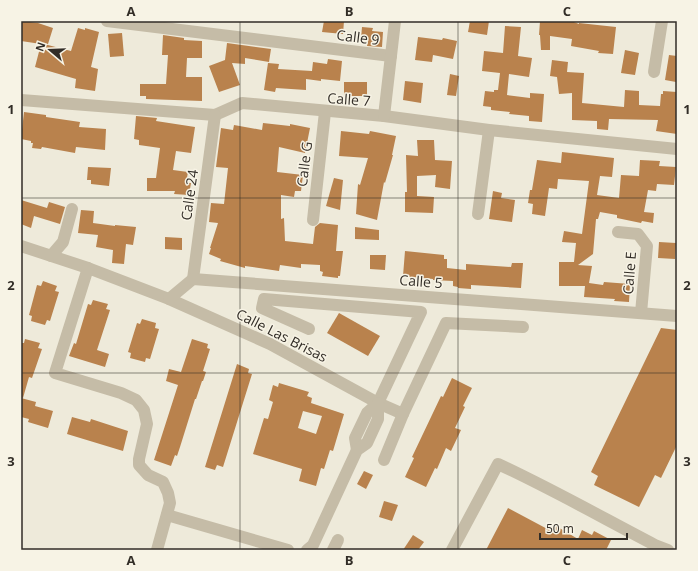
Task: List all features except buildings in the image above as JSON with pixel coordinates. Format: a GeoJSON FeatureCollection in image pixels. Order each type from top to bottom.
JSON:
{"type":"FeatureCollection","features":[{"type":"Feature","properties":{"kind":"street","name":"Calle 9"},"geometry":{"type":"LineString","coordinates":[[107,21],[391,56]]}},
{"type":"Feature","properties":{"kind":"street"},"geometry":{"type":"LineString","coordinates":[[384,116],[396,21]]}},
{"type":"Feature","properties":{"kind":"street"},"geometry":{"type":"LineString","coordinates":[[654,72],[662,21]]}},
{"type":"Feature","properties":{"kind":"street","name":"Calle 7"},"geometry":{"type":"LineString","coordinates":[[21,100],[215,115],[242,103],[325,112],[384,116],[489,130],[677,149]]}},
{"type":"Feature","properties":{"kind":"street","name":"Calle G"},"geometry":{"type":"LineString","coordinates":[[313,220],[325,112]]}},
{"type":"Feature","properties":{"kind":"street","name":"Calle 24"},"geometry":{"type":"LineString","coordinates":[[193,279],[215,115]]}},
{"type":"Feature","properties":{"kind":"street"},"geometry":{"type":"LineString","coordinates":[[478,214],[489,130]]}},
{"type":"Feature","properties":{"kind":"street"},"geometry":{"type":"LineString","coordinates":[[51,256],[63,242],[72,209]]}},
{"type":"Feature","properties":{"kind":"street","name":"Calle E"},"geometry":{"type":"LineString","coordinates":[[618,232],[638,234],[647,246],[641,313]]}},
{"type":"Feature","properties":{"kind":"street","name":"Calle Las Brisas"},"geometry":{"type":"LineString","coordinates":[[21,246],[88,268],[170,299],[270,344],[378,403],[403,414]]}},
{"type":"Feature","properties":{"kind":"street"},"geometry":{"type":"LineString","coordinates":[[88,268],[55,373],[121,393],[136,400],[144,410],[147,424],[140,452],[139,465],[148,475],[159,480],[166,486],[170,503],[158,550]]}},
{"type":"Feature","properties":{"kind":"street"},"geometry":{"type":"LineString","coordinates":[[170,299],[193,279]]}},
{"type":"Feature","properties":{"kind":"street","name":"Calle 5"},"geometry":{"type":"LineString","coordinates":[[193,279],[677,316]]}},
{"type":"Feature","properties":{"kind":"street"},"geometry":{"type":"LineString","coordinates":[[306,550],[313,545],[357,450],[367,443],[378,419],[378,403],[421,312],[264,299],[262,308],[309,329]]}},
{"type":"Feature","properties":{"kind":"street"},"geometry":{"type":"LineString","coordinates":[[384,460],[403,414],[446,323],[523,327]]}},
{"type":"Feature","properties":{"kind":"street"},"geometry":{"type":"LineString","coordinates":[[452,550],[498,464],[540,483],[654,548],[668,550]]}},
{"type":"Feature","properties":{"kind":"street"},"geometry":{"type":"LineString","coordinates":[[167,515],[288,550]]}}]}
